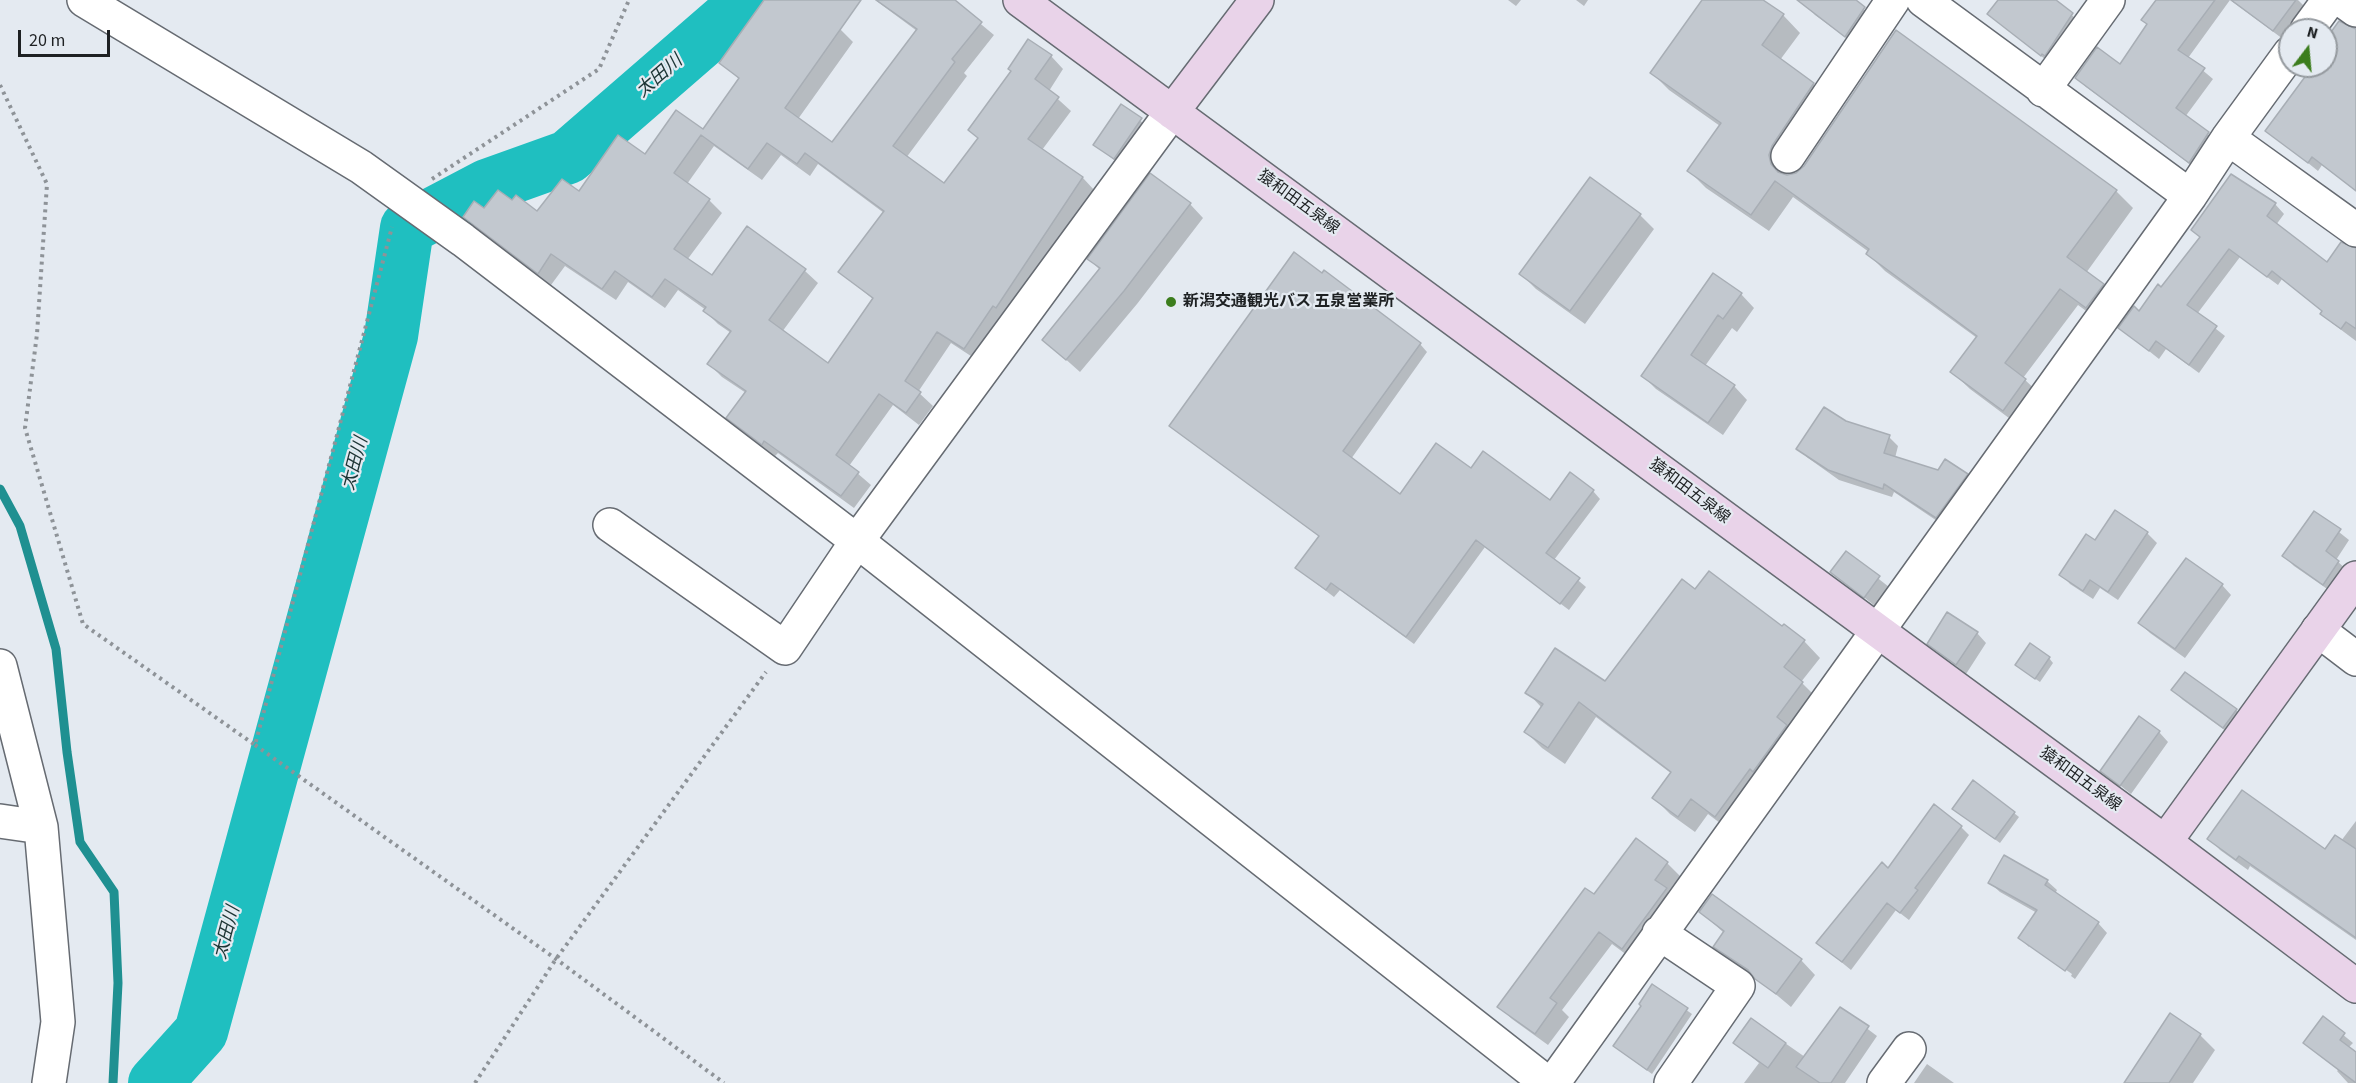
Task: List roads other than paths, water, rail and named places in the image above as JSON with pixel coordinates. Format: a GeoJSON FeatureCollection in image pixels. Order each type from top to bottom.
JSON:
{"type":"FeatureCollection","features":[{"type":"Feature","properties":{"kind":"main road","name":"猿和田五泉線"},"geometry":{"type":"LineString","coordinates":[[1020,0],[2165,842],[2356,986]]}},
{"type":"Feature","properties":{"kind":"main road"},"geometry":{"type":"LineString","coordinates":[[1172,112],[1257,0]]}},
{"type":"Feature","properties":{"kind":"main road"},"geometry":{"type":"LineString","coordinates":[[2165,842],[2356,578]]}},
{"type":"Feature","properties":{"kind":"street"},"geometry":{"type":"LineString","coordinates":[[84,0],[361,167],[403,208],[447,230],[857,541],[1547,1083]]}},
{"type":"Feature","properties":{"kind":"street"},"geometry":{"type":"LineString","coordinates":[[1788,156],[1893,0]]}},
{"type":"Feature","properties":{"kind":"street"},"geometry":{"type":"LineString","coordinates":[[1923,0],[2190,196]]}},
{"type":"Feature","properties":{"kind":"street"},"geometry":{"type":"LineString","coordinates":[[2043,90],[2108,0]]}},
{"type":"Feature","properties":{"kind":"street"},"geometry":{"type":"LineString","coordinates":[[2316,18],[2329,0]]}},
{"type":"Feature","properties":{"kind":"street"},"geometry":{"type":"LineString","coordinates":[[2342,0],[2356,10]]}},
{"type":"Feature","properties":{"kind":"street"},"geometry":{"type":"LineString","coordinates":[[1553,1083],[2190,196],[2228,138],[2278,69]]}},
{"type":"Feature","properties":{"kind":"street"},"geometry":{"type":"LineString","coordinates":[[610,525],[785,648],[857,541],[1172,112]]}},
{"type":"Feature","properties":{"kind":"street"},"geometry":{"type":"LineString","coordinates":[[2228,138],[2356,230]]}},
{"type":"Feature","properties":{"kind":"street"},"geometry":{"type":"LineString","coordinates":[[2318,630],[2356,659]]}},
{"type":"Feature","properties":{"kind":"street"},"geometry":{"type":"LineString","coordinates":[[0,666],[41,826],[58,1022],[49,1083]]}},
{"type":"Feature","properties":{"kind":"street"},"geometry":{"type":"LineString","coordinates":[[0,821],[41,826]]}},
{"type":"Feature","properties":{"kind":"street"},"geometry":{"type":"LineString","coordinates":[[1659,933],[1738,986],[1671,1083]]}},
{"type":"Feature","properties":{"kind":"street"},"geometry":{"type":"LineString","coordinates":[[1884,1083],[1909,1049]]}},
{"type":"Feature","properties":{"kind":"waterway","name":"太田川"},"geometry":{"type":"LineString","coordinates":[[155,1083],[201,1032],[391,336],[407,228],[487,186],[568,157],[749,0]]}},
{"type":"Feature","properties":{"kind":"waterway"},"geometry":{"type":"LineString","coordinates":[[0,489],[20,526],[56,649],[80,842],[114,892],[118,983],[113,1083]]}},
{"type":"Feature","properties":{"kind":"place","name":"新潟交通観光バス 五泉営業所"},"geometry":{"type":"Point","coordinates":[1171,302]}}]}
